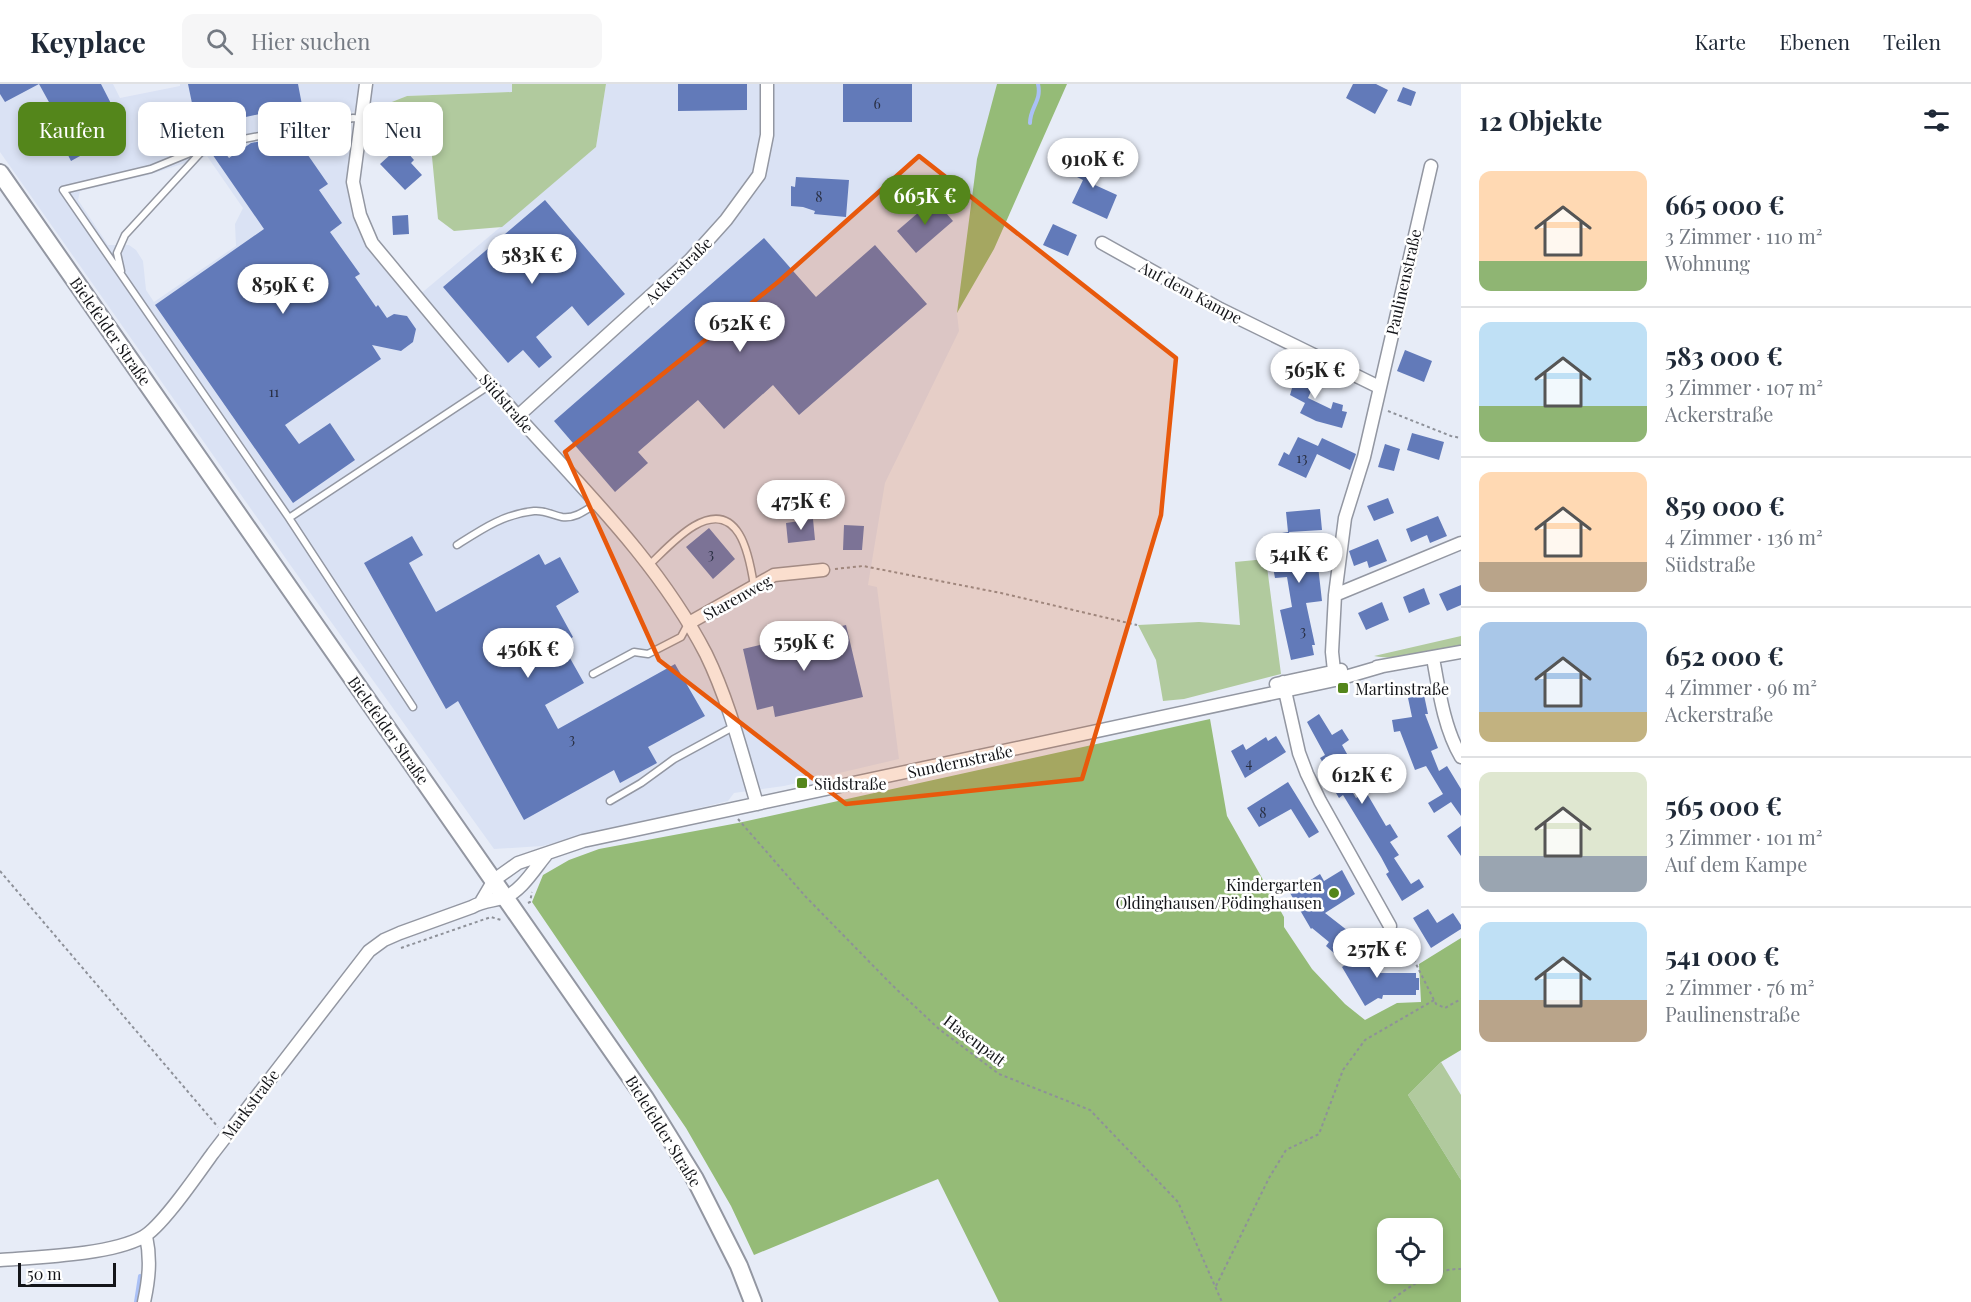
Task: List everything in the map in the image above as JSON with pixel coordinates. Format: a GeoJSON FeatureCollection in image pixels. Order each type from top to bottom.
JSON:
{"type":"FeatureCollection","features":[{"type":"Feature","properties":{"kind":"main road","name":"Bielefelder Straße"},"geometry":{"type":"LineString","coordinates":[[0,172],[645,1098],[695,1179],[739,1266],[753,1302]]}},
{"type":"Feature","properties":{"kind":"street","name":"Südstraße"},"geometry":{"type":"LineString","coordinates":[[366,84],[353,182],[360,215],[372,243],[490,384],[648,566],[689,623],[707,656],[733,727],[757,804]]}},
{"type":"Feature","properties":{"kind":"street","name":"Ackerstraße"},"geometry":{"type":"LineString","coordinates":[[518,416],[690,260],[726,220],[759,176],[767,135],[767,84]]}},
{"type":"Feature","properties":{"kind":"street","name":"Paulinenstraße"},"geometry":{"type":"LineString","coordinates":[[1334,675],[1332,651],[1335,595],[1345,518],[1364,458],[1431,166]]}},
{"type":"Feature","properties":{"kind":"street","name":"Auf dem Kampe"},"geometry":{"type":"LineString","coordinates":[[1102,243],[1220,309],[1379,387]]}},
{"type":"Feature","properties":{"kind":"street"},"geometry":{"type":"LineString","coordinates":[[1335,595],[1461,543]]}},
{"type":"Feature","properties":{"kind":"street","name":"Starenweg"},"geometry":{"type":"LineString","coordinates":[[689,623],[774,575],[823,570]]}},
{"type":"Feature","properties":{"kind":"street","name":"Sundernstraße"},"geometry":{"type":"LineString","coordinates":[[494,880],[518,863],[583,841],[1234,701],[1284,686],[1334,675],[1461,652]]}},
{"type":"Feature","properties":{"kind":"street"},"geometry":{"type":"LineString","coordinates":[[1433,658],[1443,708],[1455,746],[1461,757]]}},
{"type":"Feature","properties":{"kind":"street"},"geometry":{"type":"LineString","coordinates":[[1284,686],[1299,753],[1307,774],[1390,926]]}},
{"type":"Feature","properties":{"kind":"street"},"geometry":{"type":"LineString","coordinates":[[510,904],[522,884],[547,854]]}},
{"type":"Feature","properties":{"kind":"street"},"geometry":{"type":"LineString","coordinates":[[481,902],[494,880]]}},
{"type":"Feature","properties":{"kind":"street","name":"Markstraße"},"geometry":{"type":"LineString","coordinates":[[0,1260],[110,1248],[146,1236],[162,1219],[369,951],[384,940],[481,902],[510,904]]}},
{"type":"Feature","properties":{"kind":"street"},"geometry":{"type":"LineString","coordinates":[[144,1302],[150,1253],[146,1236]]}},
{"type":"Feature","properties":{"kind":"lane"},"geometry":{"type":"LineString","coordinates":[[246,139],[353,118],[361,119]]}},
{"type":"Feature","properties":{"kind":"lane"},"geometry":{"type":"LineString","coordinates":[[183,156],[151,169],[63,190],[289,518],[413,707]]}},
{"type":"Feature","properties":{"kind":"lane"},"geometry":{"type":"LineString","coordinates":[[122,274],[117,253],[125,235],[198,156]]}},
{"type":"Feature","properties":{"kind":"lane"},"geometry":{"type":"LineString","coordinates":[[289,518],[490,384]]}},
{"type":"Feature","properties":{"kind":"lane"},"geometry":{"type":"LineString","coordinates":[[457,545],[490,523],[516,514],[541,511],[562,517],[575,516],[596,504]]}},
{"type":"Feature","properties":{"kind":"lane"},"geometry":{"type":"LineString","coordinates":[[648,566],[692,527],[708,519],[719,518],[729,522],[738,532],[746,549],[754,586]]}},
{"type":"Feature","properties":{"kind":"lane"},"geometry":{"type":"LineString","coordinates":[[593,674],[634,652],[648,654],[681,637],[689,623]]}},
{"type":"Feature","properties":{"kind":"lane"},"geometry":{"type":"LineString","coordinates":[[610,801],[641,783],[674,759],[733,727]]}},
{"type":"Feature","properties":{"kind":"path"},"geometry":{"type":"LineString","coordinates":[[1375,405],[1461,438]]}},
{"type":"Feature","properties":{"kind":"path"},"geometry":{"type":"LineString","coordinates":[[823,570],[863,566],[1000,593],[1137,625]]}},
{"type":"Feature","properties":{"kind":"path","name":"Hasenpatt"},"geometry":{"type":"LineString","coordinates":[[733,809],[736,817],[805,896],[892,985],[939,1029],[999,1074],[1090,1110],[1178,1202],[1222,1302]]}},
{"type":"Feature","properties":{"kind":"path"},"geometry":{"type":"LineString","coordinates":[[0,871],[226,1137]]}},
{"type":"Feature","properties":{"kind":"path"},"geometry":{"type":"LineString","coordinates":[[397,949],[491,917],[501,920],[510,904],[530,902],[533,889]]}},
{"type":"Feature","properties":{"kind":"path"},"geometry":{"type":"LineString","coordinates":[[1411,954],[1436,1004],[1445,1008],[1461,999]]}},
{"type":"Feature","properties":{"kind":"path"},"geometry":{"type":"LineString","coordinates":[[1216,1286],[1269,1178],[1286,1150],[1319,1134],[1343,1070],[1365,1040],[1434,1000]]}},
{"type":"Feature","properties":{"kind":"path"},"geometry":{"type":"LineString","coordinates":[[1389,1302],[1410,1285],[1452,1269],[1461,1269]]}},
{"type":"Feature","properties":{"kind":"highlighted area"},"geometry":{"type":"Polygon","coordinates":[[[919,156],[1176,358],[1161,515],[1082,779],[846,804],[659,660],[565,452],[778,282],[919,156]]]}},
{"type":"Feature","properties":{"kind":"shaded area"},"geometry":{"type":"Polygon","coordinates":[[[0,84],[113,84],[120,98],[180,86],[180,84],[512,84],[512,92],[407,96],[392,102],[363,102],[363,110],[352,112],[351,132],[351,102],[258,102],[258,156],[350,156],[348,190],[352,214],[361,236],[380,264],[412,301],[596,147],[606,84],[997,84],[957,313],[959,331],[885,483],[868,585],[877,587],[899,759],[784,786],[734,793],[728,801],[542,846],[494,849],[291,566],[0,152],[0,84]],[[207,156],[148,175],[80,191],[78,200],[108,245],[129,245],[136,250],[143,261],[146,290],[154,302],[236,246],[235,224],[243,208],[207,156]]]}},
{"type":"Feature","properties":{"kind":"green space"},"geometry":{"type":"Polygon","coordinates":[[[512,84],[606,84],[596,147],[502,227],[454,231],[438,219],[432,156],[443,156],[443,102],[392,102],[407,96],[512,92],[512,84]]]}},
{"type":"Feature","properties":{"kind":"green space"},"geometry":{"type":"Polygon","coordinates":[[[997,84],[1067,84],[994,249],[957,313],[977,159],[997,84]]]}},
{"type":"Feature","properties":{"kind":"green space"},"geometry":{"type":"Polygon","coordinates":[[[1266,559],[1281,674],[1184,699],[1163,701],[1156,660],[1138,625],[1199,622],[1240,625],[1235,562],[1266,559]]]}},
{"type":"Feature","properties":{"kind":"green space"},"geometry":{"type":"Polygon","coordinates":[[[1461,636],[1461,647],[1407,657],[1374,656],[1461,636]]]}},
{"type":"Feature","properties":{"kind":"green space"},"geometry":{"type":"Polygon","coordinates":[[[1210,719],[1227,816],[1284,917],[1284,927],[1312,969],[1345,1004],[1365,1020],[1397,1003],[1421,1002],[1419,964],[1461,938],[1461,1050],[1441,1062],[1408,1095],[1461,1180],[1461,1302],[999,1302],[938,1179],[754,1255],[731,1206],[686,1128],[532,902],[543,875],[569,860],[599,849],[738,823],[1210,719]]]}},
{"type":"Feature","properties":{"kind":"green space"},"geometry":{"type":"Polygon","coordinates":[[[1441,1062],[1461,1095],[1461,1180],[1408,1095],[1441,1062]]]}},
{"type":"Feature","properties":{"kind":"building"},"geometry":{"type":"Polygon","coordinates":[[[0,84],[39,84],[5,102],[0,94],[0,84]]]}},
{"type":"Feature","properties":{"kind":"building"},"geometry":{"type":"Polygon","coordinates":[[[39,84],[101,84],[110,102],[49,102],[39,84]]]}},
{"type":"Feature","properties":{"kind":"building"},"geometry":{"type":"Polygon","coordinates":[[[188,84],[298,84],[301,102],[258,102],[258,114],[246,117],[246,102],[192,102],[188,84]]]}},
{"type":"Feature","properties":{"kind":"building"},"geometry":{"type":"Polygon","coordinates":[[[678,84],[747,84],[747,110],[678,111],[678,84]]]}},
{"type":"Feature","properties":{"kind":"building"},"geometry":{"type":"Polygon","coordinates":[[[843,84],[912,84],[912,122],[843,122],[843,84]]]}},
{"type":"Feature","properties":{"kind":"building"},"geometry":{"type":"Polygon","coordinates":[[[1353,84],[1376,84],[1388,90],[1375,114],[1346,98],[1353,84]]]}},
{"type":"Feature","properties":{"kind":"building"},"geometry":{"type":"Polygon","coordinates":[[[1403,87],[1416,92],[1411,106],[1397,101],[1403,87]]]}},
{"type":"Feature","properties":{"kind":"building"},"geometry":{"type":"Polygon","coordinates":[[[258,142],[258,156],[309,156],[328,184],[319,190],[342,223],[330,232],[360,274],[355,277],[376,307],[378,305],[387,318],[394,314],[407,316],[416,329],[413,342],[401,351],[372,345],[381,359],[285,425],[299,444],[330,423],[355,460],[293,503],[155,305],[264,229],[213,156],[229,158],[246,156],[246,146],[258,142]]]}},
{"type":"Feature","properties":{"kind":"building"},"geometry":{"type":"Polygon","coordinates":[[[68,156],[80,156],[71,161],[68,156]]]}},
{"type":"Feature","properties":{"kind":"building"},"geometry":{"type":"Polygon","coordinates":[[[389,156],[411,156],[414,160],[411,163],[422,175],[405,190],[380,164],[389,156]]]}},
{"type":"Feature","properties":{"kind":"building"},"geometry":{"type":"Polygon","coordinates":[[[1082,156],[1104,166],[1095,185],[1117,195],[1107,219],[1072,203],[1083,180],[1073,175],[1082,156]]]}},
{"type":"Feature","properties":{"kind":"building"},"geometry":{"type":"Polygon","coordinates":[[[796,177],[849,180],[846,217],[814,214],[815,211],[791,206],[791,186],[795,187],[796,177]]]}},
{"type":"Feature","properties":{"kind":"building"},"geometry":{"type":"Polygon","coordinates":[[[934,199],[953,221],[916,253],[897,231],[934,199]]]}},
{"type":"Feature","properties":{"kind":"building"},"geometry":{"type":"Polygon","coordinates":[[[545,200],[625,294],[588,326],[572,306],[536,337],[552,357],[539,368],[523,350],[508,363],[443,287],[545,200]]]}},
{"type":"Feature","properties":{"kind":"building"},"geometry":{"type":"Polygon","coordinates":[[[408,215],[409,234],[393,235],[392,216],[408,215]]]}},
{"type":"Feature","properties":{"kind":"building"},"geometry":{"type":"Polygon","coordinates":[[[1053,224],[1077,235],[1068,256],[1043,245],[1053,224]]]}},
{"type":"Feature","properties":{"kind":"building"},"geometry":{"type":"Polygon","coordinates":[[[764,238],[816,297],[875,245],[927,304],[799,415],[773,385],[724,429],[698,400],[638,452],[648,463],[615,492],[554,421],[764,238]]]}},
{"type":"Feature","properties":{"kind":"building"},"geometry":{"type":"Polygon","coordinates":[[[1405,350],[1432,361],[1424,382],[1397,371],[1405,350]]]}},
{"type":"Feature","properties":{"kind":"building"},"geometry":{"type":"Polygon","coordinates":[[[1296,365],[1318,375],[1308,398],[1331,409],[1333,402],[1343,405],[1342,411],[1347,412],[1342,428],[1316,421],[1300,413],[1305,403],[1290,395],[1295,378],[1291,376],[1296,365]]]}},
{"type":"Feature","properties":{"kind":"building"},"geometry":{"type":"Polygon","coordinates":[[[1412,433],[1444,442],[1439,460],[1407,450],[1412,433]]]}},
{"type":"Feature","properties":{"kind":"building"},"geometry":{"type":"Polygon","coordinates":[[[1298,437],[1318,446],[1322,438],[1356,454],[1350,470],[1317,454],[1306,478],[1278,465],[1284,452],[1289,455],[1298,437]]]}},
{"type":"Feature","properties":{"kind":"building"},"geometry":{"type":"Polygon","coordinates":[[[1385,444],[1400,449],[1394,471],[1378,467],[1385,444]]]}},
{"type":"Feature","properties":{"kind":"building"},"geometry":{"type":"Polygon","coordinates":[[[1388,498],[1394,513],[1374,521],[1367,506],[1388,498]]]}},
{"type":"Feature","properties":{"kind":"building"},"geometry":{"type":"Polygon","coordinates":[[[1320,509],[1322,530],[1289,532],[1294,561],[1317,557],[1322,601],[1306,603],[1315,645],[1312,645],[1314,655],[1291,660],[1280,610],[1292,607],[1287,577],[1275,578],[1272,562],[1281,561],[1276,534],[1288,532],[1286,512],[1320,509]]]}},
{"type":"Feature","properties":{"kind":"building"},"geometry":{"type":"Polygon","coordinates":[[[1438,516],[1447,536],[1430,543],[1427,535],[1411,542],[1406,529],[1438,516]]]}},
{"type":"Feature","properties":{"kind":"building"},"geometry":{"type":"Polygon","coordinates":[[[813,519],[815,540],[788,543],[786,523],[813,519]]]}},
{"type":"Feature","properties":{"kind":"building"},"geometry":{"type":"Polygon","coordinates":[[[844,525],[864,526],[862,550],[843,550],[844,525]]]}},
{"type":"Feature","properties":{"kind":"building"},"geometry":{"type":"Polygon","coordinates":[[[709,528],[735,559],[713,579],[686,547],[709,528]]]}},
{"type":"Feature","properties":{"kind":"building"},"geometry":{"type":"Polygon","coordinates":[[[412,536],[423,555],[409,563],[436,612],[539,554],[545,565],[560,557],[579,592],[556,606],[573,637],[562,644],[584,683],[545,705],[558,729],[675,664],[705,716],[648,747],[657,763],[620,783],[614,770],[524,820],[458,701],[446,709],[364,563],[412,536]]]}},
{"type":"Feature","properties":{"kind":"building"},"geometry":{"type":"Polygon","coordinates":[[[1378,539],[1387,561],[1369,568],[1367,561],[1354,566],[1349,551],[1378,539]]]}},
{"type":"Feature","properties":{"kind":"building"},"geometry":{"type":"Polygon","coordinates":[[[1461,585],[1461,605],[1447,611],[1439,594],[1461,585]]]}},
{"type":"Feature","properties":{"kind":"building"},"geometry":{"type":"Polygon","coordinates":[[[1424,588],[1430,604],[1409,613],[1403,597],[1424,588]]]}},
{"type":"Feature","properties":{"kind":"building"},"geometry":{"type":"Polygon","coordinates":[[[1382,602],[1389,620],[1366,630],[1358,613],[1382,602]]]}},
{"type":"Feature","properties":{"kind":"building"},"geometry":{"type":"Polygon","coordinates":[[[846,625],[863,697],[775,717],[773,706],[757,710],[743,649],[846,625]]]}},
{"type":"Feature","properties":{"kind":"building"},"geometry":{"type":"Polygon","coordinates":[[[1424,695],[1428,714],[1425,714],[1438,748],[1431,751],[1439,771],[1447,766],[1461,789],[1461,816],[1451,802],[1434,813],[1428,803],[1443,794],[1426,766],[1415,770],[1400,731],[1394,732],[1392,720],[1412,717],[1408,698],[1424,695]]]}},
{"type":"Feature","properties":{"kind":"building"},"geometry":{"type":"Polygon","coordinates":[[[1319,714],[1332,735],[1342,729],[1349,740],[1342,745],[1355,768],[1343,776],[1356,798],[1366,792],[1386,826],[1390,824],[1398,837],[1390,842],[1399,855],[1394,858],[1411,884],[1419,879],[1424,887],[1402,901],[1386,874],[1389,872],[1381,857],[1343,795],[1339,798],[1333,788],[1337,786],[1320,758],[1325,755],[1307,722],[1319,714]]]}},
{"type":"Feature","properties":{"kind":"building"},"geometry":{"type":"Polygon","coordinates":[[[1276,736],[1286,752],[1245,778],[1231,751],[1243,744],[1246,750],[1266,737],[1268,741],[1276,736]]]}},
{"type":"Feature","properties":{"kind":"building"},"geometry":{"type":"Polygon","coordinates":[[[1288,782],[1319,832],[1309,838],[1291,809],[1259,827],[1247,808],[1288,782]]]}},
{"type":"Feature","properties":{"kind":"building"},"geometry":{"type":"Polygon","coordinates":[[[1461,826],[1461,856],[1447,836],[1461,826]]]}},
{"type":"Feature","properties":{"kind":"building"},"geometry":{"type":"Polygon","coordinates":[[[1342,870],[1355,894],[1325,913],[1352,934],[1335,954],[1326,946],[1329,942],[1311,929],[1290,893],[1320,874],[1324,881],[1342,870]]]}},
{"type":"Feature","properties":{"kind":"building"},"geometry":{"type":"Polygon","coordinates":[[[1428,909],[1437,923],[1453,913],[1461,925],[1461,929],[1431,948],[1413,918],[1428,909]]]}},
{"type":"Feature","properties":{"kind":"building"},"geometry":{"type":"Polygon","coordinates":[[[1363,946],[1379,973],[1416,973],[1416,978],[1419,978],[1419,990],[1416,990],[1416,995],[1383,995],[1382,999],[1378,998],[1365,1006],[1342,967],[1348,963],[1343,959],[1363,946]]]}},
{"type":"Feature","properties":{"kind":"waterway"},"geometry":{"type":"LineString","coordinates":[[1030,123],[1037,100],[1038,84]]}},
{"type":"Feature","properties":{"kind":"waterway"},"geometry":{"type":"LineString","coordinates":[[136,1302],[140,1276]]}},
{"type":"Feature","properties":{"kind":"place","name":"Martinstraße"},"geometry":{"type":"Point","coordinates":[1343,688]}},
{"type":"Feature","properties":{"kind":"place","name":"Südstraße"},"geometry":{"type":"Point","coordinates":[802,783]}},
{"type":"Feature","properties":{"kind":"place","name":"Kindergarten Oldinghausen/Pödinghausen"},"geometry":{"type":"Point","coordinates":[1334,893]}}]}
